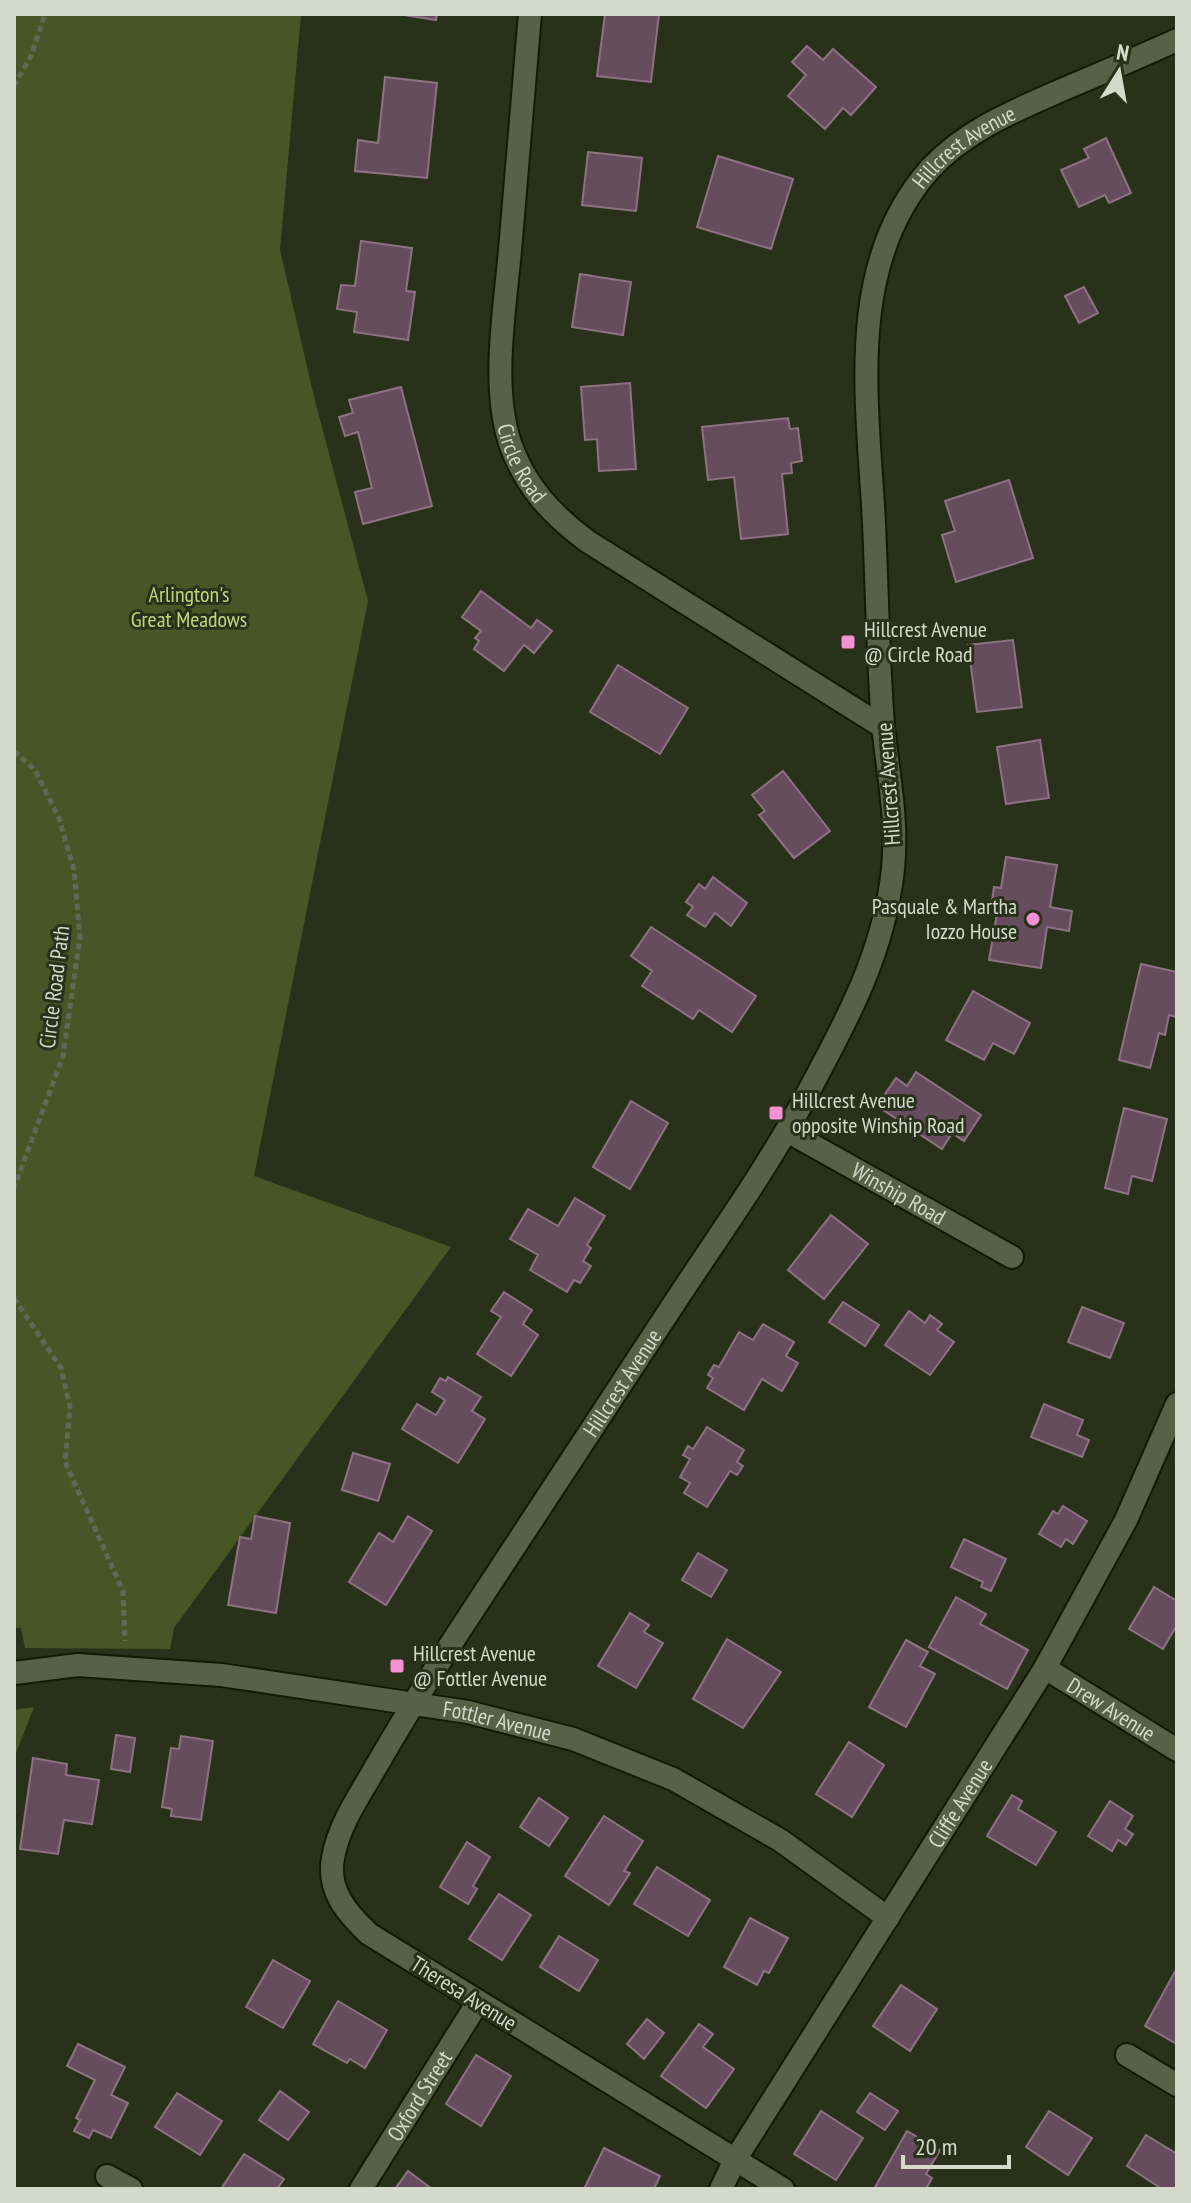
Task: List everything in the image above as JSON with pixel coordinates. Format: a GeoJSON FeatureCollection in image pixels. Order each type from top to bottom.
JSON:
{"type":"FeatureCollection","features":[{"type":"Feature","properties":{"kind":"street","name":"Circle Road"},"geometry":{"type":"LineString","coordinates":[[530,14],[501,381],[503,414],[521,469],[536,495],[558,519],[587,541],[883,727]]}},
{"type":"Feature","properties":{"kind":"street","name":"Hillcrest Avenue"},"geometry":{"type":"LineString","coordinates":[[412,1704],[787,1131],[856,1004],[873,960],[886,916],[895,833],[894,801],[883,727],[866,369],[872,291],[891,228],[910,194],[934,165],[962,141],[1015,110],[1177,40]]}},
{"type":"Feature","properties":{"kind":"street","name":"Winship Road"},"geometry":{"type":"LineString","coordinates":[[787,1131],[1012,1257]]}},
{"type":"Feature","properties":{"kind":"street","name":"Cliffe Avenue"},"geometry":{"type":"LineString","coordinates":[[721,2189],[735,2160],[1045,1668],[1126,1520],[1177,1404]]}},
{"type":"Feature","properties":{"kind":"street","name":"Fottler Avenue"},"geometry":{"type":"LineString","coordinates":[[14,1673],[78,1665],[221,1675],[468,1712],[573,1739],[673,1779],[780,1840],[888,1918]]}},
{"type":"Feature","properties":{"kind":"street","name":"Drew Avenue"},"geometry":{"type":"LineString","coordinates":[[1045,1668],[1177,1750]]}},
{"type":"Feature","properties":{"kind":"street","name":"Theresa Avenue"},"geometry":{"type":"LineString","coordinates":[[412,1704],[345,1822],[333,1852],[331,1871],[336,1894],[349,1915],[369,1934],[783,2189]]}},
{"type":"Feature","properties":{"kind":"street","name":"Oxford Street"},"geometry":{"type":"LineString","coordinates":[[361,2189],[478,2002]]}},
{"type":"Feature","properties":{"kind":"street"},"geometry":{"type":"LineString","coordinates":[[1127,2055],[1177,2085]]}},
{"type":"Feature","properties":{"kind":"street"},"geometry":{"type":"LineString","coordinates":[[107,2176],[131,2189]]}},
{"type":"Feature","properties":{"kind":"path"},"geometry":{"type":"LineString","coordinates":[[14,86],[31,56],[45,14]]}},
{"type":"Feature","properties":{"kind":"path","name":"Circle Road Path"},"geometry":{"type":"LineString","coordinates":[[14,751],[35,770],[59,818],[74,870],[80,937],[63,1056],[14,1188]]}},
{"type":"Feature","properties":{"kind":"path"},"geometry":{"type":"LineString","coordinates":[[14,1298],[61,1368],[70,1407],[65,1462],[123,1591],[127,1667]]}},
{"type":"Feature","properties":{"kind":"green space","name":"Arlington's Great Meadows"},"geometry":{"type":"Polygon","coordinates":[[[14,14],[301,14],[280,250],[314,397],[368,601],[254,1176],[451,1247],[174,1628],[170,1649],[25,1648],[21,1628],[14,1628],[14,14]]]}},
{"type":"Feature","properties":{"kind":"green space"},"geometry":{"type":"Polygon","coordinates":[[[34,1707],[14,1758],[14,1710],[34,1707]]]}},
{"type":"Feature","properties":{"kind":"building"},"geometry":{"type":"Polygon","coordinates":[[[398,14],[437,14],[436,20],[398,14]]]}},
{"type":"Feature","properties":{"kind":"building"},"geometry":{"type":"Polygon","coordinates":[[[605,14],[659,14],[651,82],[597,76],[605,14]]]}},
{"type":"Feature","properties":{"kind":"building"},"geometry":{"type":"Polygon","coordinates":[[[807,46],[823,60],[833,49],[876,87],[851,115],[843,108],[825,129],[788,96],[806,75],[792,62],[807,46]]]}},
{"type":"Feature","properties":{"kind":"building"},"geometry":{"type":"Polygon","coordinates":[[[385,77],[437,83],[427,178],[355,171],[358,140],[378,143],[385,77]]]}},
{"type":"Feature","properties":{"kind":"building"},"geometry":{"type":"Polygon","coordinates":[[[1106,138],[1131,193],[1109,203],[1105,195],[1079,207],[1061,170],[1089,158],[1084,149],[1106,138]]]}},
{"type":"Feature","properties":{"kind":"building"},"geometry":{"type":"Polygon","coordinates":[[[588,152],[642,158],[636,211],[582,205],[588,152]]]}},
{"type":"Feature","properties":{"kind":"building"},"geometry":{"type":"Polygon","coordinates":[[[718,156],[793,179],[771,249],[697,227],[718,156]]]}},
{"type":"Feature","properties":{"kind":"building"},"geometry":{"type":"Polygon","coordinates":[[[361,241],[412,248],[406,291],[415,292],[408,340],[354,332],[357,312],[337,309],[341,285],[355,286],[361,241]]]}},
{"type":"Feature","properties":{"kind":"building"},"geometry":{"type":"Polygon","coordinates":[[[580,274],[631,282],[623,335],[572,327],[580,274]]]}},
{"type":"Feature","properties":{"kind":"building"},"geometry":{"type":"Polygon","coordinates":[[[1084,287],[1098,313],[1079,323],[1065,296],[1084,287]]]}},
{"type":"Feature","properties":{"kind":"building"},"geometry":{"type":"Polygon","coordinates":[[[630,383],[636,469],[599,471],[597,439],[585,440],[581,387],[630,383]]]}},
{"type":"Feature","properties":{"kind":"building"},"geometry":{"type":"Polygon","coordinates":[[[401,387],[432,506],[363,524],[355,492],[372,488],[358,432],[345,436],[339,417],[353,413],[349,400],[401,387]]]}},
{"type":"Feature","properties":{"kind":"building"},"geometry":{"type":"Polygon","coordinates":[[[788,418],[790,429],[798,428],[802,461],[791,463],[792,473],[782,474],[788,534],[741,539],[734,477],[708,480],[702,427],[788,418]]]}},
{"type":"Feature","properties":{"kind":"building"},"geometry":{"type":"Polygon","coordinates":[[[1009,480],[1033,558],[956,582],[942,535],[955,531],[945,501],[1009,480]]]}},
{"type":"Feature","properties":{"kind":"building"},"geometry":{"type":"Polygon","coordinates":[[[481,591],[531,628],[537,620],[552,631],[534,653],[524,645],[504,671],[474,649],[479,641],[475,638],[481,631],[462,617],[481,591]]]}},
{"type":"Feature","properties":{"kind":"building"},"geometry":{"type":"Polygon","coordinates":[[[1013,640],[1022,707],[977,712],[968,645],[1013,640]]]}},
{"type":"Feature","properties":{"kind":"building"},"geometry":{"type":"Polygon","coordinates":[[[618,665],[688,708],[660,754],[590,712],[618,665]]]}},
{"type":"Feature","properties":{"kind":"building"},"geometry":{"type":"Polygon","coordinates":[[[1040,740],[1049,798],[1006,804],[997,747],[1040,740]]]}},
{"type":"Feature","properties":{"kind":"building"},"geometry":{"type":"Polygon","coordinates":[[[783,771],[830,831],[794,858],[759,815],[765,811],[752,795],[783,771]]]}},
{"type":"Feature","properties":{"kind":"building","name":"Pasquale & Martha Iozzo House"},"geometry":{"type":"Polygon","coordinates":[[[1006,857],[1057,865],[1050,907],[1072,911],[1069,931],[1047,927],[1041,968],[989,960],[999,902],[992,901],[994,887],[1001,888],[1006,857]]]}},
{"type":"Feature","properties":{"kind":"building"},"geometry":{"type":"Polygon","coordinates":[[[713,877],[747,903],[731,926],[715,913],[705,927],[687,915],[693,907],[686,902],[699,884],[705,889],[713,877]]]}},
{"type":"Feature","properties":{"kind":"building"},"geometry":{"type":"Polygon","coordinates":[[[651,927],[756,996],[732,1032],[699,1010],[693,1019],[642,986],[652,971],[631,956],[651,927]]]}},
{"type":"Feature","properties":{"kind":"building"},"geometry":{"type":"Polygon","coordinates":[[[1141,964],[1177,972],[1176,1017],[1169,1015],[1165,1035],[1159,1033],[1150,1068],[1119,1060],[1141,964]]]}},
{"type":"Feature","properties":{"kind":"building"},"geometry":{"type":"Polygon","coordinates":[[[973,991],[1030,1023],[1014,1054],[993,1043],[984,1060],[946,1040],[973,991]]]}},
{"type":"Feature","properties":{"kind":"building"},"geometry":{"type":"Polygon","coordinates":[[[916,1072],[981,1115],[964,1141],[952,1133],[942,1149],[877,1106],[896,1078],[907,1086],[916,1072]]]}},
{"type":"Feature","properties":{"kind":"building"},"geometry":{"type":"Polygon","coordinates":[[[631,1101],[668,1123],[630,1189],[593,1167],[631,1101]]]}},
{"type":"Feature","properties":{"kind":"building"},"geometry":{"type":"Polygon","coordinates":[[[1124,1108],[1167,1119],[1152,1181],[1132,1176],[1128,1194],[1105,1188],[1124,1108]]]}},
{"type":"Feature","properties":{"kind":"building"},"geometry":{"type":"Polygon","coordinates":[[[575,1198],[605,1216],[587,1245],[591,1248],[583,1261],[591,1266],[580,1283],[574,1280],[567,1292],[530,1270],[538,1255],[510,1239],[528,1209],[558,1226],[575,1198]]]}},
{"type":"Feature","properties":{"kind":"building"},"geometry":{"type":"Polygon","coordinates":[[[831,1215],[868,1244],[824,1299],[788,1270],[831,1215]]]}},
{"type":"Feature","properties":{"kind":"building"},"geometry":{"type":"Polygon","coordinates":[[[504,1292],[532,1310],[523,1324],[538,1335],[511,1376],[477,1354],[501,1317],[491,1311],[504,1292]]]}},
{"type":"Feature","properties":{"kind":"building"},"geometry":{"type":"Polygon","coordinates":[[[843,1302],[879,1325],[865,1346],[829,1322],[843,1302]]]}},
{"type":"Feature","properties":{"kind":"building"},"geometry":{"type":"Polygon","coordinates":[[[1082,1307],[1124,1323],[1110,1358],[1068,1342],[1082,1307]]]}},
{"type":"Feature","properties":{"kind":"building"},"geometry":{"type":"Polygon","coordinates":[[[909,1311],[925,1323],[930,1315],[942,1324],[937,1330],[954,1342],[930,1375],[885,1345],[909,1311]]]}},
{"type":"Feature","properties":{"kind":"building"},"geometry":{"type":"Polygon","coordinates":[[[763,1324],[794,1342],[786,1356],[798,1363],[782,1391],[762,1379],[744,1410],[707,1388],[713,1378],[708,1375],[714,1365],[719,1367],[739,1332],[753,1340],[763,1324]]]}},
{"type":"Feature","properties":{"kind":"building"},"geometry":{"type":"Polygon","coordinates":[[[448,1377],[481,1397],[472,1411],[485,1419],[458,1463],[402,1429],[417,1404],[436,1415],[445,1400],[432,1392],[440,1378],[446,1381],[448,1377]]]}},
{"type":"Feature","properties":{"kind":"building"},"geometry":{"type":"Polygon","coordinates":[[[1044,1404],[1083,1420],[1077,1435],[1089,1440],[1082,1457],[1031,1437],[1044,1404]]]}},
{"type":"Feature","properties":{"kind":"building"},"geometry":{"type":"Polygon","coordinates":[[[707,1427],[744,1450],[737,1462],[743,1466],[737,1475],[730,1471],[707,1507],[684,1493],[690,1483],[680,1477],[690,1459],[683,1455],[688,1446],[693,1449],[707,1427]]]}},
{"type":"Feature","properties":{"kind":"building"},"geometry":{"type":"Polygon","coordinates":[[[353,1453],[390,1464],[378,1501],[342,1490],[353,1453]]]}},
{"type":"Feature","properties":{"kind":"building"},"geometry":{"type":"Polygon","coordinates":[[[1063,1506],[1087,1521],[1073,1544],[1066,1539],[1061,1547],[1039,1534],[1053,1511],[1058,1514],[1063,1506]]]}},
{"type":"Feature","properties":{"kind":"building"},"geometry":{"type":"Polygon","coordinates":[[[255,1516],[290,1523],[276,1613],[228,1605],[240,1537],[251,1539],[255,1516]]]}},
{"type":"Feature","properties":{"kind":"building"},"geometry":{"type":"Polygon","coordinates":[[[408,1516],[432,1531],[386,1605],[349,1582],[379,1533],[393,1542],[408,1516]]]}},
{"type":"Feature","properties":{"kind":"building"},"geometry":{"type":"Polygon","coordinates":[[[964,1539],[1006,1559],[991,1591],[981,1587],[983,1582],[951,1567],[964,1539]]]}},
{"type":"Feature","properties":{"kind":"building"},"geometry":{"type":"Polygon","coordinates":[[[698,1553],[727,1570],[711,1597],[682,1580],[698,1553]]]}},
{"type":"Feature","properties":{"kind":"building"},"geometry":{"type":"Polygon","coordinates":[[[1154,1587],[1177,1601],[1177,1625],[1163,1649],[1129,1629],[1154,1587]]]}},
{"type":"Feature","properties":{"kind":"building"},"geometry":{"type":"Polygon","coordinates":[[[956,1597],[986,1614],[980,1624],[1028,1650],[1007,1689],[929,1647],[956,1597]]]}},
{"type":"Feature","properties":{"kind":"building"},"geometry":{"type":"Polygon","coordinates":[[[630,1613],[649,1625],[644,1632],[663,1643],[636,1688],[598,1666],[630,1613]]]}},
{"type":"Feature","properties":{"kind":"building"},"geometry":{"type":"Polygon","coordinates":[[[727,1639],[781,1672],[743,1728],[693,1699],[727,1639]]]}},
{"type":"Feature","properties":{"kind":"building"},"geometry":{"type":"Polygon","coordinates":[[[906,1640],[928,1652],[920,1666],[935,1674],[906,1727],[869,1707],[906,1640]]]}},
{"type":"Feature","properties":{"kind":"building"},"geometry":{"type":"Polygon","coordinates":[[[116,1735],[135,1738],[130,1772],[111,1769],[116,1735]]]}},
{"type":"Feature","properties":{"kind":"building"},"geometry":{"type":"Polygon","coordinates":[[[181,1736],[213,1741],[201,1820],[171,1816],[172,1809],[162,1807],[171,1748],[179,1749],[181,1736]]]}},
{"type":"Feature","properties":{"kind":"building"},"geometry":{"type":"Polygon","coordinates":[[[849,1742],[884,1765],[852,1817],[816,1794],[849,1742]]]}},
{"type":"Feature","properties":{"kind":"building"},"geometry":{"type":"Polygon","coordinates":[[[33,1758],[67,1764],[66,1775],[99,1780],[92,1824],[64,1820],[58,1854],[20,1849],[33,1758]]]}},
{"type":"Feature","properties":{"kind":"building"},"geometry":{"type":"Polygon","coordinates":[[[1012,1795],[1022,1801],[1018,1809],[1056,1832],[1036,1865],[987,1836],[1012,1795]]]}},
{"type":"Feature","properties":{"kind":"building"},"geometry":{"type":"Polygon","coordinates":[[[539,1798],[568,1818],[549,1846],[520,1827],[539,1798]]]}},
{"type":"Feature","properties":{"kind":"building"},"geometry":{"type":"Polygon","coordinates":[[[1110,1801],[1133,1816],[1125,1829],[1133,1834],[1126,1845],[1118,1840],[1112,1851],[1088,1836],[1110,1801]]]}},
{"type":"Feature","properties":{"kind":"building"},"geometry":{"type":"Polygon","coordinates":[[[604,1816],[643,1841],[624,1871],[630,1873],[609,1905],[565,1876],[604,1816]]]}},
{"type":"Feature","properties":{"kind":"building"},"geometry":{"type":"Polygon","coordinates":[[[467,1842],[490,1857],[473,1886],[477,1889],[468,1904],[440,1887],[467,1842]]]}},
{"type":"Feature","properties":{"kind":"building"},"geometry":{"type":"Polygon","coordinates":[[[657,1867],[710,1900],[688,1936],[634,1904],[657,1867]]]}},
{"type":"Feature","properties":{"kind":"building"},"geometry":{"type":"Polygon","coordinates":[[[499,1894],[531,1915],[502,1960],[469,1939],[499,1894]]]}},
{"type":"Feature","properties":{"kind":"building"},"geometry":{"type":"Polygon","coordinates":[[[750,1918],[788,1938],[769,1973],[764,1971],[757,1985],[724,1967],[750,1918]]]}},
{"type":"Feature","properties":{"kind":"building"},"geometry":{"type":"Polygon","coordinates":[[[559,1936],[598,1960],[579,1991],[540,1967],[559,1936]]]}},
{"type":"Feature","properties":{"kind":"building"},"geometry":{"type":"Polygon","coordinates":[[[273,1960],[310,1981],[283,2028],[246,2007],[273,1960]]]}},
{"type":"Feature","properties":{"kind":"building"},"geometry":{"type":"Polygon","coordinates":[[[1177,1968],[1177,2044],[1145,2026],[1177,1968]]]}},
{"type":"Feature","properties":{"kind":"building"},"geometry":{"type":"Polygon","coordinates":[[[901,1985],[937,2009],[910,2051],[873,2026],[901,1985]]]}},
{"type":"Feature","properties":{"kind":"building"},"geometry":{"type":"Polygon","coordinates":[[[338,2001],[387,2030],[365,2068],[350,2059],[347,2063],[313,2044],[338,2001]]]}},
{"type":"Feature","properties":{"kind":"building"},"geometry":{"type":"Polygon","coordinates":[[[647,2019],[664,2033],[644,2059],[627,2044],[647,2019]]]}},
{"type":"Feature","properties":{"kind":"building"},"geometry":{"type":"Polygon","coordinates":[[[699,2024],[713,2034],[703,2047],[734,2069],[706,2108],[661,2076],[699,2024]]]}},
{"type":"Feature","properties":{"kind":"building"},"geometry":{"type":"Polygon","coordinates":[[[78,2044],[125,2067],[111,2095],[128,2103],[111,2138],[93,2130],[89,2138],[74,2131],[80,2120],[76,2118],[95,2080],[67,2066],[78,2044]]]}},
{"type":"Feature","properties":{"kind":"building"},"geometry":{"type":"Polygon","coordinates":[[[476,2055],[511,2076],[481,2126],[446,2104],[476,2055]]]}},
{"type":"Feature","properties":{"kind":"building"},"geometry":{"type":"Polygon","coordinates":[[[280,2091],[309,2112],[288,2140],[259,2120],[280,2091]]]}},
{"type":"Feature","properties":{"kind":"building"},"geometry":{"type":"Polygon","coordinates":[[[177,2093],[222,2121],[200,2155],[155,2127],[177,2093]]]}},
{"type":"Feature","properties":{"kind":"building"},"geometry":{"type":"Polygon","coordinates":[[[870,2093],[898,2111],[885,2130],[857,2112],[870,2093]]]}},
{"type":"Feature","properties":{"kind":"building"},"geometry":{"type":"Polygon","coordinates":[[[821,2111],[863,2138],[836,2180],[794,2154],[821,2111]]]}},
{"type":"Feature","properties":{"kind":"building"},"geometry":{"type":"Polygon","coordinates":[[[1049,2111],[1092,2138],[1068,2175],[1026,2147],[1049,2111]]]}},
{"type":"Feature","properties":{"kind":"building"},"geometry":{"type":"Polygon","coordinates":[[[907,2131],[940,2150],[926,2174],[932,2178],[926,2189],[874,2189],[907,2131]]]}},
{"type":"Feature","properties":{"kind":"building"},"geometry":{"type":"Polygon","coordinates":[[[1146,2135],[1177,2154],[1177,2189],[1162,2189],[1127,2166],[1146,2135]]]}},
{"type":"Feature","properties":{"kind":"building"},"geometry":{"type":"Polygon","coordinates":[[[604,2148],[660,2176],[654,2189],[584,2189],[604,2148]]]}},
{"type":"Feature","properties":{"kind":"building"},"geometry":{"type":"Polygon","coordinates":[[[244,2154],[284,2179],[277,2189],[221,2189],[244,2154]]]}},
{"type":"Feature","properties":{"kind":"building"},"geometry":{"type":"Polygon","coordinates":[[[408,2171],[432,2189],[395,2189],[408,2171]]]}},
{"type":"Feature","properties":{"kind":"place","name":"Hillcrest Avenue @ Circle Road"},"geometry":{"type":"Point","coordinates":[848,642]}},
{"type":"Feature","properties":{"kind":"place","name":"Pasquale & Martha Iozzo House"},"geometry":{"type":"Point","coordinates":[1033,919]}},
{"type":"Feature","properties":{"kind":"place","name":"Hillcrest Avenue opposite Winship Road"},"geometry":{"type":"Point","coordinates":[776,1113]}},
{"type":"Feature","properties":{"kind":"place","name":"Hillcrest Avenue @ Fottler Avenue"},"geometry":{"type":"Point","coordinates":[397,1666]}}]}
